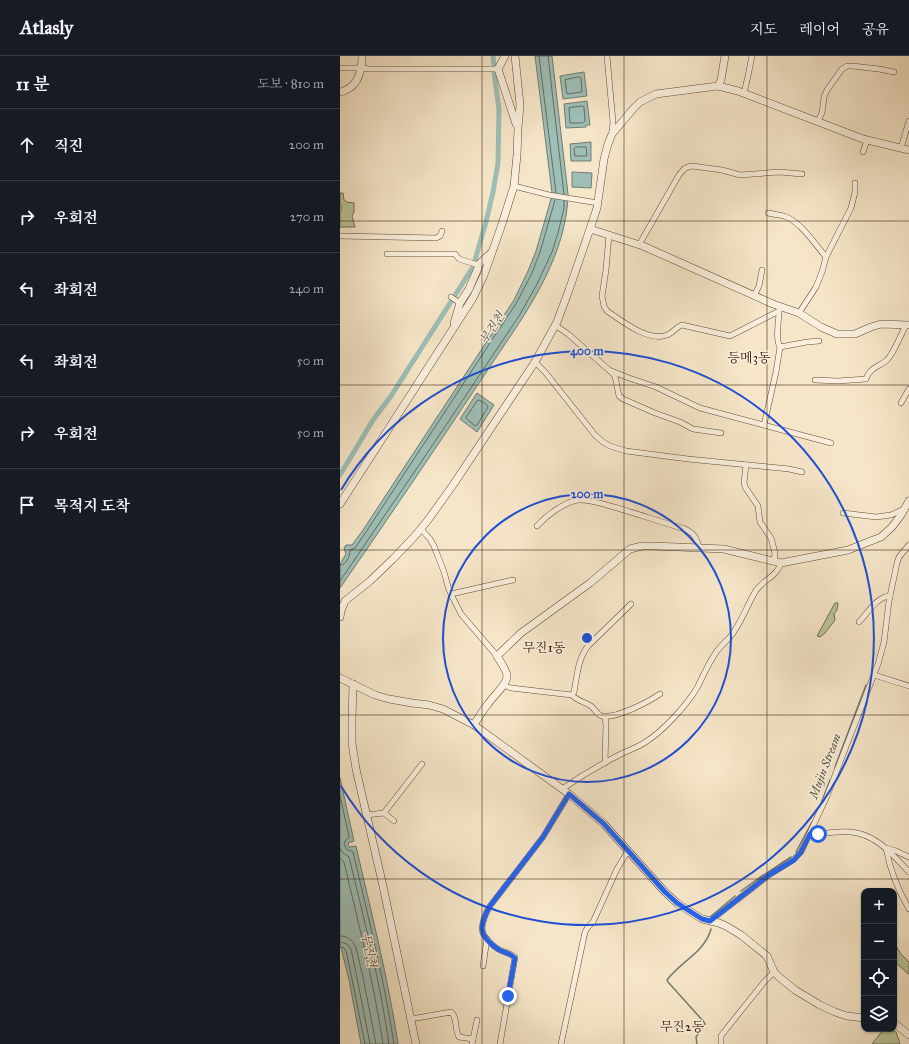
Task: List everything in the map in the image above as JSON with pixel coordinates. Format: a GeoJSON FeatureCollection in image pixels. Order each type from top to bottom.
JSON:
{"type":"FeatureCollection","features":[{"type":"Feature","properties":{"kind":"street"},"geometry":{"type":"LineString","coordinates":[[340,92],[351,86],[359,78],[362,68],[362,56]]}},
{"type":"Feature","properties":{"kind":"street"},"geometry":{"type":"LineString","coordinates":[[505,56],[498,69],[518,128]]}},
{"type":"Feature","properties":{"kind":"street"},"geometry":{"type":"LineString","coordinates":[[340,504],[473,298],[484,275],[514,186],[520,105],[515,56]]}},
{"type":"Feature","properties":{"kind":"street"},"geometry":{"type":"LineString","coordinates":[[340,617],[345,601],[370,580],[421,529],[453,485],[535,362],[555,325],[569,290],[598,203],[604,159],[612,134],[613,122],[607,56]]}},
{"type":"Feature","properties":{"kind":"street"},"geometry":{"type":"LineString","coordinates":[[718,86],[721,80],[725,56]]}},
{"type":"Feature","properties":{"kind":"street"},"geometry":{"type":"LineString","coordinates":[[744,93],[752,56]]}},
{"type":"Feature","properties":{"kind":"street"},"geometry":{"type":"LineString","coordinates":[[818,121],[822,113],[824,97],[827,90],[842,69],[847,66],[852,66],[894,72]]}},
{"type":"Feature","properties":{"kind":"street"},"geometry":{"type":"LineString","coordinates":[[340,68],[498,69]]}},
{"type":"Feature","properties":{"kind":"street"},"geometry":{"type":"LineString","coordinates":[[612,134],[640,102],[656,94],[718,86],[738,90],[867,140],[909,150]]}},
{"type":"Feature","properties":{"kind":"street"},"geometry":{"type":"LineString","coordinates":[[901,148],[909,121]]}},
{"type":"Feature","properties":{"kind":"street"},"geometry":{"type":"LineString","coordinates":[[863,152],[867,140]]}},
{"type":"Feature","properties":{"kind":"street"},"geometry":{"type":"LineString","coordinates":[[639,245],[679,175],[688,167],[692,166],[722,170],[740,175],[779,172],[802,174]]}},
{"type":"Feature","properties":{"kind":"street"},"geometry":{"type":"LineString","coordinates":[[799,313],[816,287],[826,257],[851,208],[855,192],[855,183]]}},
{"type":"Feature","properties":{"kind":"street"},"geometry":{"type":"LineString","coordinates":[[514,186],[549,195],[598,203]]}},
{"type":"Feature","properties":{"kind":"street"},"geometry":{"type":"LineString","coordinates":[[768,214],[784,216],[790,219],[802,228],[826,257]]}},
{"type":"Feature","properties":{"kind":"street"},"geometry":{"type":"LineString","coordinates":[[590,229],[639,245],[780,309],[799,313],[821,327],[837,334],[855,334],[881,324],[907,325],[888,359],[870,371],[866,379],[838,381],[815,380]]}},
{"type":"Feature","properties":{"kind":"street"},"geometry":{"type":"LineString","coordinates":[[340,236],[436,238],[440,236],[442,231]]}},
{"type":"Feature","properties":{"kind":"street"},"geometry":{"type":"LineString","coordinates":[[609,235],[602,296],[604,306],[607,311],[640,332],[661,337],[671,334],[682,325],[730,336],[780,309]]}},
{"type":"Feature","properties":{"kind":"street"},"geometry":{"type":"LineString","coordinates":[[475,264],[493,251]]}},
{"type":"Feature","properties":{"kind":"street"},"geometry":{"type":"LineString","coordinates":[[387,254],[455,254],[459,259],[475,264],[478,268],[469,289],[458,302],[452,330]]}},
{"type":"Feature","properties":{"kind":"street"},"geometry":{"type":"LineString","coordinates":[[754,296],[760,286],[762,270]]}},
{"type":"Feature","properties":{"kind":"street"},"geometry":{"type":"LineString","coordinates":[[451,297],[458,302]]}},
{"type":"Feature","properties":{"kind":"street"},"geometry":{"type":"LineString","coordinates":[[764,425],[780,347],[778,346],[778,340],[780,309]]}},
{"type":"Feature","properties":{"kind":"street"},"geometry":{"type":"LineString","coordinates":[[555,325],[615,376],[619,396],[622,399],[680,422],[693,429],[721,433]]}},
{"type":"Feature","properties":{"kind":"street"},"geometry":{"type":"LineString","coordinates":[[780,347],[819,341]]}},
{"type":"Feature","properties":{"kind":"street"},"geometry":{"type":"LineString","coordinates":[[535,362],[545,372],[595,435],[602,442],[610,446],[626,451],[789,469],[802,472]]}},
{"type":"Feature","properties":{"kind":"street"},"geometry":{"type":"LineString","coordinates":[[609,370],[656,386],[700,408],[831,443]]}},
{"type":"Feature","properties":{"kind":"street"},"geometry":{"type":"LineString","coordinates":[[901,403],[909,389]]}},
{"type":"Feature","properties":{"kind":"street"},"geometry":{"type":"LineString","coordinates":[[562,789],[605,763],[648,741],[673,718],[696,689],[717,650],[735,631],[756,590],[780,568],[771,538],[760,522],[758,506],[745,487],[744,482],[746,465]]}},
{"type":"Feature","properties":{"kind":"street"},"geometry":{"type":"LineString","coordinates":[[536,526],[542,520],[569,502],[587,500],[629,511],[685,529],[697,538],[700,548]]}},
{"type":"Feature","properties":{"kind":"street"},"geometry":{"type":"LineString","coordinates":[[497,656],[521,633],[590,583],[630,549],[642,546],[724,549],[778,563],[848,550],[876,540],[892,527],[909,501]]}},
{"type":"Feature","properties":{"kind":"street"},"geometry":{"type":"LineString","coordinates":[[843,513],[876,517],[891,515],[904,509]]}},
{"type":"Feature","properties":{"kind":"street"},"geometry":{"type":"LineString","coordinates":[[421,529],[434,546],[461,614],[497,656],[506,672],[507,676],[503,685],[488,703],[474,725]]}},
{"type":"Feature","properties":{"kind":"street"},"geometry":{"type":"LineString","coordinates":[[710,921],[764,879],[794,860],[801,852],[827,796],[878,664],[884,642],[890,596],[899,557],[909,545]]}},
{"type":"Feature","properties":{"kind":"street"},"geometry":{"type":"LineString","coordinates":[[452,594],[513,580]]}},
{"type":"Feature","properties":{"kind":"street"},"geometry":{"type":"LineString","coordinates":[[859,622],[878,601],[884,597],[890,596]]}},
{"type":"Feature","properties":{"kind":"street"},"geometry":{"type":"LineString","coordinates":[[572,695],[574,692],[583,651],[631,604]]}},
{"type":"Feature","properties":{"kind":"street"},"geometry":{"type":"LineString","coordinates":[[874,675],[909,686]]}},
{"type":"Feature","properties":{"kind":"street"},"geometry":{"type":"LineString","coordinates":[[340,678],[375,695],[443,709],[474,725],[569,794],[604,824],[665,892],[677,903],[702,919],[719,923],[741,935],[767,956],[774,972],[786,984],[820,1005],[835,1012],[847,1016],[861,1018]]}},
{"type":"Feature","properties":{"kind":"street"},"geometry":{"type":"LineString","coordinates":[[353,684],[352,743],[356,769],[416,1044]]}},
{"type":"Feature","properties":{"kind":"street"},"geometry":{"type":"LineString","coordinates":[[503,685],[511,688],[572,695],[574,698],[592,706],[601,716],[614,715],[634,708],[660,694]]}},
{"type":"Feature","properties":{"kind":"street"},"geometry":{"type":"LineString","coordinates":[[605,716],[605,763]]}},
{"type":"Feature","properties":{"kind":"street"},"geometry":{"type":"LineString","coordinates":[[384,813],[422,764]]}},
{"type":"Feature","properties":{"kind":"street"},"geometry":{"type":"LineString","coordinates":[[500,1044],[515,958],[511,954],[499,950],[483,934],[482,928],[487,911],[543,837],[569,794]]}},
{"type":"Feature","properties":{"kind":"street"},"geometry":{"type":"LineString","coordinates":[[366,815],[384,813],[394,821]]}},
{"type":"Feature","properties":{"kind":"street"},"geometry":{"type":"LineString","coordinates":[[810,834],[853,832],[862,834],[886,848],[909,872]]}},
{"type":"Feature","properties":{"kind":"street"},"geometry":{"type":"LineString","coordinates":[[886,848],[909,857]]}},
{"type":"Feature","properties":{"kind":"street"},"geometry":{"type":"LineString","coordinates":[[886,848],[895,882],[909,909]]}},
{"type":"Feature","properties":{"kind":"street"},"geometry":{"type":"LineString","coordinates":[[561,1044],[585,932],[588,926],[593,922],[617,869],[628,851]]}},
{"type":"Feature","properties":{"kind":"street"},"geometry":{"type":"LineString","coordinates":[[483,966],[487,939]]}},
{"type":"Feature","properties":{"kind":"street"},"geometry":{"type":"LineString","coordinates":[[721,1044],[721,1036],[764,982],[774,972]]}},
{"type":"Feature","properties":{"kind":"street"},"geometry":{"type":"LineString","coordinates":[[411,1018],[451,1012],[454,1014],[456,1020],[456,1030],[459,1037],[472,1042],[477,1020]]}},
{"type":"Feature","properties":{"kind":"street"},"geometry":{"type":"LineString","coordinates":[[897,1025],[909,1035]]}},
{"type":"Feature","properties":{"kind":"green space"},"geometry":{"type":"Polygon","coordinates":[[[340,193],[343,193],[344,200],[354,203],[354,212],[352,216],[355,227],[340,227],[340,193]]]}},
{"type":"Feature","properties":{"kind":"green space"},"geometry":{"type":"Polygon","coordinates":[[[835,603],[838,603],[837,610],[834,614],[835,620],[825,633],[820,637],[817,636],[835,603]]]}},
{"type":"Feature","properties":{"kind":"green space"},"geometry":{"type":"Polygon","coordinates":[[[897,948],[909,962],[909,974],[897,964],[897,948]]]}},
{"type":"Feature","properties":{"kind":"green space"},"geometry":{"type":"Polygon","coordinates":[[[882,1032],[896,1032],[900,1044],[872,1044],[882,1032]]]}},
{"type":"Feature","properties":{"kind":"water"},"geometry":{"type":"Polygon","coordinates":[[[535,56],[552,56],[568,194],[566,215],[555,257],[536,296],[513,333],[340,588],[340,564],[346,554],[344,548],[346,545],[352,545],[363,530],[514,300],[536,251],[552,193],[535,56]]]}},
{"type":"Feature","properties":{"kind":"water"},"geometry":{"type":"Polygon","coordinates":[[[584,72],[587,96],[563,99],[560,76],[584,72]]]}},
{"type":"Feature","properties":{"kind":"water"},"geometry":{"type":"Polygon","coordinates":[[[587,101],[590,125],[586,125],[586,127],[566,128],[564,104],[587,101]]]}},
{"type":"Feature","properties":{"kind":"water"},"geometry":{"type":"Polygon","coordinates":[[[591,142],[591,161],[571,161],[570,144],[591,142]]]}},
{"type":"Feature","properties":{"kind":"water"},"geometry":{"type":"Polygon","coordinates":[[[572,172],[592,173],[591,188],[572,187],[572,172]]]}},
{"type":"Feature","properties":{"kind":"water"},"geometry":{"type":"Polygon","coordinates":[[[477,393],[494,405],[477,432],[460,419],[477,393]]]}},
{"type":"Feature","properties":{"kind":"water","name":"무진천"},"geometry":{"type":"Polygon","coordinates":[[[340,778],[354,841],[348,843],[349,847],[356,846],[384,969],[398,1044],[361,1044],[349,980],[340,944],[340,778]]]}},
{"type":"Feature","properties":{"kind":"waterway"},"geometry":{"type":"LineString","coordinates":[[493,56],[494,66]]}},
{"type":"Feature","properties":{"kind":"waterway"},"geometry":{"type":"LineString","coordinates":[[340,475],[373,420],[391,396],[473,267],[486,222],[498,163],[499,109],[494,72]]}},
{"type":"Feature","properties":{"kind":"waterway","name":"Mujin Stream"},"geometry":{"type":"LineString","coordinates":[[835,767],[866,685]]}},
{"type":"Feature","properties":{"kind":"waterway","name":"Mujin Stream"},"geometry":{"type":"LineString","coordinates":[[822,801],[830,780]]}},
{"type":"Feature","properties":{"kind":"waterway","name":"Mujin Stream"},"geometry":{"type":"LineString","coordinates":[[796,852],[812,822]]}},
{"type":"Feature","properties":{"kind":"waterway","name":"Mujin Stream"},"geometry":{"type":"LineString","coordinates":[[741,891],[791,857]]}},
{"type":"Feature","properties":{"kind":"waterway","name":"Mujin Stream"},"geometry":{"type":"LineString","coordinates":[[710,917],[735,896]]}},
{"type":"Feature","properties":{"kind":"waterway","name":"Mujin Stream"},"geometry":{"type":"LineString","coordinates":[[697,1044],[696,1037],[705,1024],[667,980],[698,950],[708,937],[711,929]]}},
{"type":"Feature","properties":{"kind":"district","name":"등메3동"},"geometry":{"type":"Point","coordinates":[749,358]}},
{"type":"Feature","properties":{"kind":"district","name":"무진1동"},"geometry":{"type":"Point","coordinates":[544,648]}},
{"type":"Feature","properties":{"kind":"district","name":"무진2동"},"geometry":{"type":"Point","coordinates":[682,1027]}},
{"type":"Feature","properties":{"kind":"route"},"geometry":{"type":"LineString","coordinates":[[508,996],[515,958],[511,954],[499,950],[483,934],[482,928],[487,911],[543,837],[569,794],[604,824],[665,892],[677,903],[702,919],[710,921],[753,886],[794,860],[801,852],[810,834],[818,834]]}}]}
